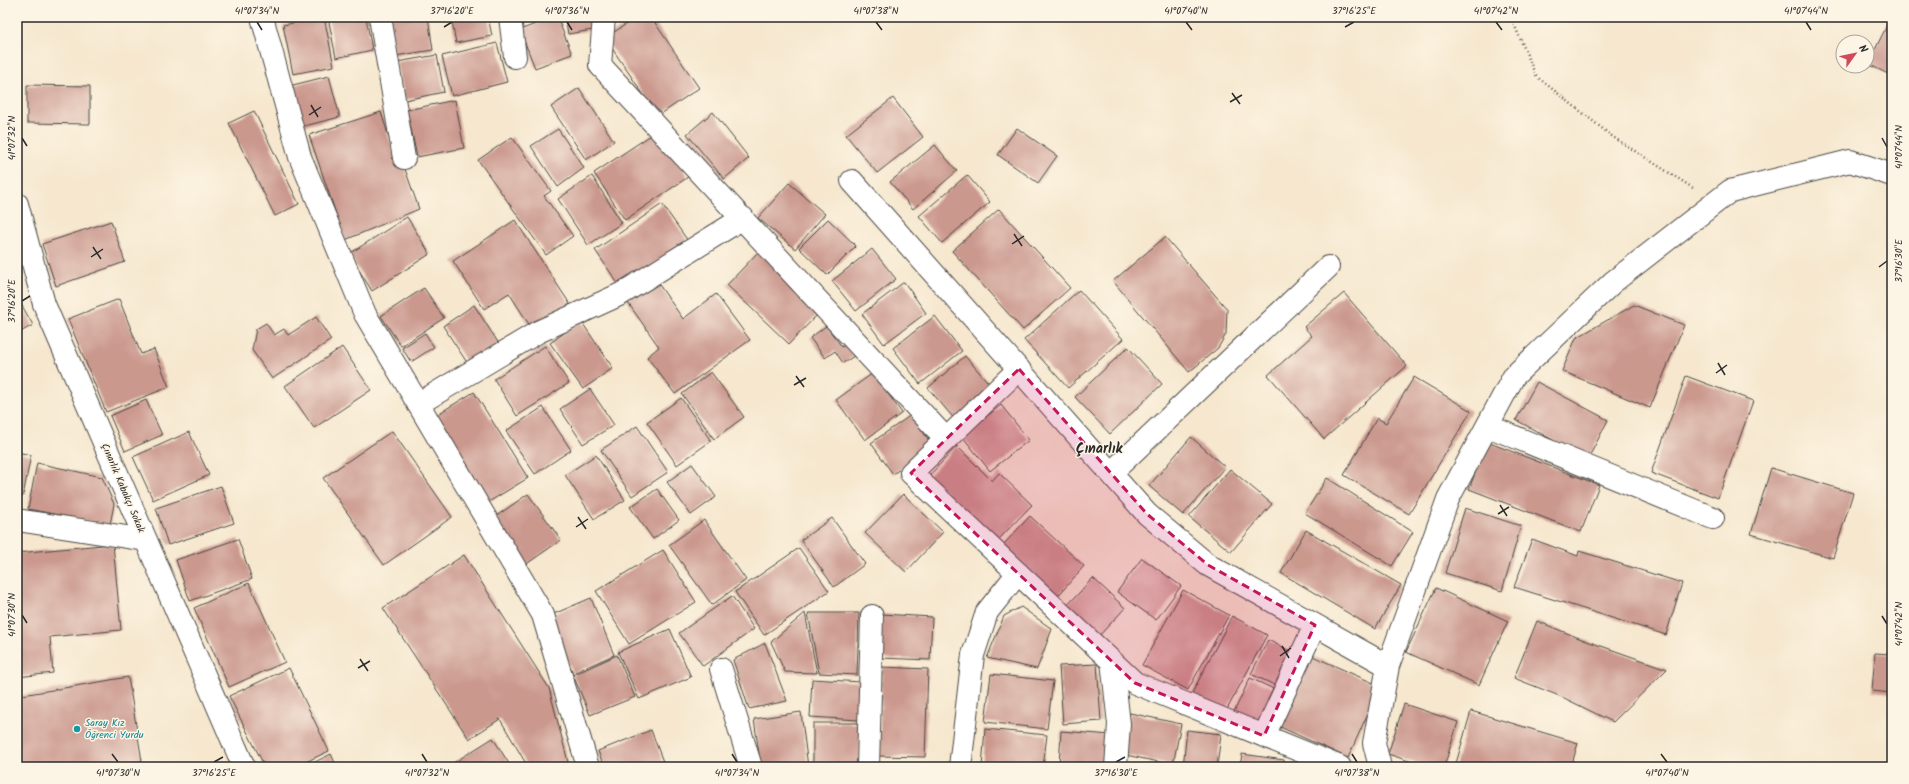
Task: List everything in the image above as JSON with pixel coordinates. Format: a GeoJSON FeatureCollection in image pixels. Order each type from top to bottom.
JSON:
{"type":"FeatureCollection","features":[{"type":"Feature","properties":{"kind":"street"},"geometry":{"type":"LineString","coordinates":[[262,17],[300,157],[365,314],[543,614],[588,767]]}},
{"type":"Feature","properties":{"kind":"street"},"geometry":{"type":"LineString","coordinates":[[380,17],[404,158]]}},
{"type":"Feature","properties":{"kind":"street"},"geometry":{"type":"LineString","coordinates":[[510,17],[515,57]]}},
{"type":"Feature","properties":{"kind":"street"},"geometry":{"type":"LineString","coordinates":[[604,17],[600,65],[946,439]]}},
{"type":"Feature","properties":{"kind":"street"},"geometry":{"type":"LineString","coordinates":[[1380,767],[1374,743],[1388,666],[1448,499],[1514,376],[1613,282],[1730,191],[1850,161],[1892,174]]}},
{"type":"Feature","properties":{"kind":"street"},"geometry":{"type":"LineString","coordinates":[[852,181],[1147,514],[1208,565],[1388,666]]}},
{"type":"Feature","properties":{"kind":"street","name":"Çınarlık Kabakçı Sokak"},"geometry":{"type":"LineString","coordinates":[[17,204],[44,304],[244,767]]}},
{"type":"Feature","properties":{"kind":"street"},"geometry":{"type":"LineString","coordinates":[[418,404],[538,332],[621,294],[743,218]]}},
{"type":"Feature","properties":{"kind":"street"},"geometry":{"type":"LineString","coordinates":[[1111,473],[1328,267]]}},
{"type":"Feature","properties":{"kind":"street"},"geometry":{"type":"LineString","coordinates":[[1019,369],[911,473],[1135,683],[1340,767]]}},
{"type":"Feature","properties":{"kind":"street"},"geometry":{"type":"LineString","coordinates":[[1488,426],[1713,518]]}},
{"type":"Feature","properties":{"kind":"street"},"geometry":{"type":"LineString","coordinates":[[17,520],[146,540]]}},
{"type":"Feature","properties":{"kind":"street"},"geometry":{"type":"LineString","coordinates":[[960,767],[973,655],[987,612],[1018,573]]}},
{"type":"Feature","properties":{"kind":"street"},"geometry":{"type":"LineString","coordinates":[[868,767],[872,616]]}},
{"type":"Feature","properties":{"kind":"street"},"geometry":{"type":"LineString","coordinates":[[1264,736],[1315,625]]}},
{"type":"Feature","properties":{"kind":"street"},"geometry":{"type":"LineString","coordinates":[[1112,661],[1119,724],[1116,767]]}},
{"type":"Feature","properties":{"kind":"street"},"geometry":{"type":"LineString","coordinates":[[721,669],[751,767]]}},
{"type":"Feature","properties":{"kind":"path"},"geometry":{"type":"LineString","coordinates":[[1511,17],[1536,76],[1613,137],[1716,202]]}},
{"type":"Feature","properties":{"kind":"highlighted area"},"geometry":{"type":"Polygon","coordinates":[[[1019,369],[1147,514],[1208,565],[1315,625],[1264,736],[1135,683],[911,473],[1019,369]]]}},
{"type":"Feature","properties":{"kind":"building"},"geometry":{"type":"Polygon","coordinates":[[[324,17],[334,66],[293,74],[283,25],[324,17]]]}},
{"type":"Feature","properties":{"kind":"building"},"geometry":{"type":"Polygon","coordinates":[[[328,17],[366,17],[372,50],[336,58],[328,17]]]}},
{"type":"Feature","properties":{"kind":"building"},"geometry":{"type":"Polygon","coordinates":[[[389,17],[428,17],[433,50],[395,56],[389,17]]]}},
{"type":"Feature","properties":{"kind":"building"},"geometry":{"type":"Polygon","coordinates":[[[451,17],[488,17],[492,36],[456,43],[451,17]]]}},
{"type":"Feature","properties":{"kind":"building"},"geometry":{"type":"Polygon","coordinates":[[[553,17],[557,17],[572,54],[535,68],[520,30],[553,17]]]}},
{"type":"Feature","properties":{"kind":"building"},"geometry":{"type":"Polygon","coordinates":[[[565,17],[598,17],[599,29],[568,34],[565,17]]]}},
{"type":"Feature","properties":{"kind":"building"},"geometry":{"type":"Polygon","coordinates":[[[637,17],[651,17],[699,88],[658,116],[605,38],[637,17]]]}},
{"type":"Feature","properties":{"kind":"building"},"geometry":{"type":"Polygon","coordinates":[[[1892,17],[1892,76],[1875,68],[1875,50],[1892,17]]]}},
{"type":"Feature","properties":{"kind":"building"},"geometry":{"type":"Polygon","coordinates":[[[497,43],[507,82],[452,96],[442,56],[497,43]]]}},
{"type":"Feature","properties":{"kind":"building"},"geometry":{"type":"Polygon","coordinates":[[[437,55],[444,92],[405,100],[397,62],[437,55]]]}},
{"type":"Feature","properties":{"kind":"building"},"geometry":{"type":"Polygon","coordinates":[[[329,76],[340,117],[300,127],[289,86],[329,76]]]}},
{"type":"Feature","properties":{"kind":"building"},"geometry":{"type":"Polygon","coordinates":[[[27,85],[90,86],[90,124],[27,123],[27,85]]]}},
{"type":"Feature","properties":{"kind":"building"},"geometry":{"type":"Polygon","coordinates":[[[579,88],[614,141],[586,160],[551,107],[579,88]]]}},
{"type":"Feature","properties":{"kind":"building"},"geometry":{"type":"Polygon","coordinates":[[[893,98],[923,137],[877,173],[846,135],[893,98]]]}},
{"type":"Feature","properties":{"kind":"building"},"geometry":{"type":"Polygon","coordinates":[[[455,100],[464,148],[417,157],[407,110],[455,100]]]}},
{"type":"Feature","properties":{"kind":"building"},"geometry":{"type":"Polygon","coordinates":[[[254,111],[299,204],[275,216],[229,123],[254,111]]]}},
{"type":"Feature","properties":{"kind":"building"},"geometry":{"type":"Polygon","coordinates":[[[381,112],[394,154],[399,152],[419,209],[345,240],[309,135],[381,112]]]}},
{"type":"Feature","properties":{"kind":"building"},"geometry":{"type":"Polygon","coordinates":[[[713,112],[749,158],[724,179],[687,134],[713,112]]]}},
{"type":"Feature","properties":{"kind":"building"},"geometry":{"type":"Polygon","coordinates":[[[1017,128],[1057,156],[1038,183],[998,155],[1017,128]]]}},
{"type":"Feature","properties":{"kind":"building"},"geometry":{"type":"Polygon","coordinates":[[[558,129],[584,168],[558,187],[531,146],[558,129]]]}},
{"type":"Feature","properties":{"kind":"building"},"geometry":{"type":"Polygon","coordinates":[[[657,131],[688,177],[625,220],[594,173],[657,131]]]}},
{"type":"Feature","properties":{"kind":"building"},"geometry":{"type":"Polygon","coordinates":[[[512,137],[551,191],[544,196],[573,236],[546,255],[478,160],[512,137]]]}},
{"type":"Feature","properties":{"kind":"building"},"geometry":{"type":"Polygon","coordinates":[[[935,145],[957,171],[913,209],[890,182],[935,145]]]}},
{"type":"Feature","properties":{"kind":"building"},"geometry":{"type":"Polygon","coordinates":[[[967,175],[990,202],[942,243],[919,216],[967,175]]]}},
{"type":"Feature","properties":{"kind":"building"},"geometry":{"type":"Polygon","coordinates":[[[592,176],[622,223],[588,245],[558,199],[592,176]]]}},
{"type":"Feature","properties":{"kind":"building"},"geometry":{"type":"Polygon","coordinates":[[[789,183],[825,214],[795,249],[758,218],[789,183]]]}},
{"type":"Feature","properties":{"kind":"building"},"geometry":{"type":"Polygon","coordinates":[[[662,204],[688,241],[621,288],[595,250],[662,204]]]}},
{"type":"Feature","properties":{"kind":"building"},"geometry":{"type":"Polygon","coordinates":[[[999,209],[1070,288],[1023,330],[952,251],[999,209]]]}},
{"type":"Feature","properties":{"kind":"building"},"geometry":{"type":"Polygon","coordinates":[[[407,217],[430,254],[372,291],[349,254],[407,217]]]}},
{"type":"Feature","properties":{"kind":"building"},"geometry":{"type":"Polygon","coordinates":[[[828,219],[856,246],[827,275],[799,248],[828,219]]]}},
{"type":"Feature","properties":{"kind":"building"},"geometry":{"type":"Polygon","coordinates":[[[515,220],[570,304],[532,329],[509,293],[484,309],[453,261],[515,220]]]}},
{"type":"Feature","properties":{"kind":"building"},"geometry":{"type":"Polygon","coordinates":[[[111,221],[125,262],[56,286],[42,244],[111,221]]]}},
{"type":"Feature","properties":{"kind":"building"},"geometry":{"type":"Polygon","coordinates":[[[1165,237],[1227,309],[1226,334],[1218,348],[1189,372],[1113,281],[1165,237]]]}},
{"type":"Feature","properties":{"kind":"building"},"geometry":{"type":"Polygon","coordinates":[[[872,249],[896,279],[856,311],[832,281],[872,249]]]}},
{"type":"Feature","properties":{"kind":"building"},"geometry":{"type":"Polygon","coordinates":[[[759,251],[821,311],[789,344],[727,285],[759,251]]]}},
{"type":"Feature","properties":{"kind":"building"},"geometry":{"type":"Polygon","coordinates":[[[655,279],[683,319],[716,294],[750,340],[675,394],[647,357],[659,347],[626,300],[655,279]]]}},
{"type":"Feature","properties":{"kind":"building"},"geometry":{"type":"Polygon","coordinates":[[[904,282],[926,313],[884,344],[862,314],[904,282]]]}},
{"type":"Feature","properties":{"kind":"building"},"geometry":{"type":"Polygon","coordinates":[[[424,288],[444,318],[401,346],[381,316],[424,288]]]}},
{"type":"Feature","properties":{"kind":"building"},"geometry":{"type":"Polygon","coordinates":[[[1079,290],[1123,339],[1068,388],[1024,340],[1079,290]]]}},
{"type":"Feature","properties":{"kind":"building"},"geometry":{"type":"Polygon","coordinates":[[[1344,293],[1407,366],[1324,439],[1268,375],[1312,336],[1304,327],[1344,293]]]}},
{"type":"Feature","properties":{"kind":"building"},"geometry":{"type":"Polygon","coordinates":[[[17,297],[33,325],[17,334],[17,297]]]}},
{"type":"Feature","properties":{"kind":"building"},"geometry":{"type":"Polygon","coordinates":[[[119,299],[141,354],[154,349],[169,387],[106,412],[68,319],[119,299]]]}},
{"type":"Feature","properties":{"kind":"building"},"geometry":{"type":"Polygon","coordinates":[[[474,305],[501,347],[470,367],[443,326],[474,305]]]}},
{"type":"Feature","properties":{"kind":"building"},"geometry":{"type":"Polygon","coordinates":[[[1634,305],[1684,325],[1650,408],[1562,371],[1576,338],[1634,305]]]}},
{"type":"Feature","properties":{"kind":"building"},"geometry":{"type":"Polygon","coordinates":[[[935,316],[962,351],[920,384],[893,348],[935,316]]]}},
{"type":"Feature","properties":{"kind":"building"},"geometry":{"type":"Polygon","coordinates":[[[316,317],[331,340],[272,379],[252,350],[256,329],[266,323],[274,335],[284,329],[288,335],[316,317]]]}},
{"type":"Feature","properties":{"kind":"building"},"geometry":{"type":"Polygon","coordinates":[[[581,321],[613,368],[583,389],[550,343],[581,321]]]}},
{"type":"Feature","properties":{"kind":"building"},"geometry":{"type":"Polygon","coordinates":[[[826,326],[842,347],[846,344],[854,356],[843,363],[835,351],[825,358],[810,338],[826,326]]]}},
{"type":"Feature","properties":{"kind":"building"},"geometry":{"type":"Polygon","coordinates":[[[425,333],[434,347],[411,362],[402,348],[425,333]]]}},
{"type":"Feature","properties":{"kind":"building"},"geometry":{"type":"Polygon","coordinates":[[[545,346],[569,383],[517,416],[494,379],[545,346]]]}},
{"type":"Feature","properties":{"kind":"building"},"geometry":{"type":"Polygon","coordinates":[[[342,347],[371,390],[314,428],[285,386],[342,347]]]}},
{"type":"Feature","properties":{"kind":"building"},"geometry":{"type":"Polygon","coordinates":[[[1128,347],[1162,384],[1110,434],[1075,397],[1128,347]]]}},
{"type":"Feature","properties":{"kind":"building"},"geometry":{"type":"Polygon","coordinates":[[[965,356],[994,389],[957,422],[928,388],[965,356]]]}},
{"type":"Feature","properties":{"kind":"building"},"geometry":{"type":"Polygon","coordinates":[[[711,372],[744,417],[714,439],[682,394],[711,372]]]}},
{"type":"Feature","properties":{"kind":"building"},"geometry":{"type":"Polygon","coordinates":[[[873,373],[902,413],[865,440],[836,400],[873,373]]]}},
{"type":"Feature","properties":{"kind":"building"},"geometry":{"type":"Polygon","coordinates":[[[1686,376],[1753,401],[1718,498],[1651,473],[1686,376]]]}},
{"type":"Feature","properties":{"kind":"building"},"geometry":{"type":"Polygon","coordinates":[[[1414,377],[1471,411],[1409,514],[1344,475],[1377,418],[1386,423],[1414,377]]]}},
{"type":"Feature","properties":{"kind":"building"},"geometry":{"type":"Polygon","coordinates":[[[1537,382],[1608,420],[1588,459],[1516,420],[1537,382]]]}},
{"type":"Feature","properties":{"kind":"building"},"geometry":{"type":"Polygon","coordinates":[[[590,389],[614,425],[583,444],[560,409],[590,389]]]}},
{"type":"Feature","properties":{"kind":"building"},"geometry":{"type":"Polygon","coordinates":[[[474,392],[528,478],[487,503],[433,417],[474,392]]]}},
{"type":"Feature","properties":{"kind":"building"},"geometry":{"type":"Polygon","coordinates":[[[681,398],[711,441],[677,465],[647,422],[681,398]]]}},
{"type":"Feature","properties":{"kind":"building"},"geometry":{"type":"Polygon","coordinates":[[[146,400],[162,435],[125,451],[110,416],[146,400]]]}},
{"type":"Feature","properties":{"kind":"building"},"geometry":{"type":"Polygon","coordinates":[[[1001,405],[1029,440],[990,471],[962,436],[1001,405]]]}},
{"type":"Feature","properties":{"kind":"building"},"geometry":{"type":"Polygon","coordinates":[[[543,407],[571,450],[535,474],[506,431],[543,407]]]}},
{"type":"Feature","properties":{"kind":"building"},"geometry":{"type":"Polygon","coordinates":[[[911,415],[933,446],[893,474],[871,443],[911,415]]]}},
{"type":"Feature","properties":{"kind":"building"},"geometry":{"type":"Polygon","coordinates":[[[637,426],[668,472],[632,496],[601,450],[637,426]]]}},
{"type":"Feature","properties":{"kind":"building"},"geometry":{"type":"Polygon","coordinates":[[[392,431],[452,517],[384,565],[323,478],[392,431]]]}},
{"type":"Feature","properties":{"kind":"building"},"geometry":{"type":"Polygon","coordinates":[[[189,432],[209,475],[153,500],[133,457],[189,432]]]}},
{"type":"Feature","properties":{"kind":"building"},"geometry":{"type":"Polygon","coordinates":[[[1191,437],[1225,467],[1183,515],[1149,486],[1191,437]]]}},
{"type":"Feature","properties":{"kind":"building"},"geometry":{"type":"Polygon","coordinates":[[[1487,442],[1599,485],[1581,532],[1469,489],[1487,442]]]}},
{"type":"Feature","properties":{"kind":"building"},"geometry":{"type":"Polygon","coordinates":[[[957,446],[992,481],[999,473],[1032,505],[998,540],[929,476],[957,446]]]}},
{"type":"Feature","properties":{"kind":"building"},"geometry":{"type":"Polygon","coordinates":[[[17,452],[31,455],[23,496],[17,495],[17,452]]]}},
{"type":"Feature","properties":{"kind":"building"},"geometry":{"type":"Polygon","coordinates":[[[596,455],[625,500],[594,519],[565,475],[596,455]]]}},
{"type":"Feature","properties":{"kind":"building"},"geometry":{"type":"Polygon","coordinates":[[[37,463],[102,477],[114,504],[110,525],[28,509],[37,463]]]}},
{"type":"Feature","properties":{"kind":"building"},"geometry":{"type":"Polygon","coordinates":[[[692,464],[716,497],[691,515],[667,482],[692,464]]]}},
{"type":"Feature","properties":{"kind":"building"},"geometry":{"type":"Polygon","coordinates":[[[1771,468],[1853,493],[1833,558],[1751,534],[1771,468]]]}},
{"type":"Feature","properties":{"kind":"building"},"geometry":{"type":"Polygon","coordinates":[[[1230,469],[1272,504],[1231,552],[1189,517],[1230,469]]]}},
{"type":"Feature","properties":{"kind":"building"},"geometry":{"type":"Polygon","coordinates":[[[1327,478],[1413,532],[1392,566],[1305,513],[1327,478]]]}},
{"type":"Feature","properties":{"kind":"building"},"geometry":{"type":"Polygon","coordinates":[[[221,486],[234,523],[168,545],[156,508],[221,486]]]}},
{"type":"Feature","properties":{"kind":"building"},"geometry":{"type":"Polygon","coordinates":[[[657,489],[679,520],[653,539],[630,507],[657,489]]]}},
{"type":"Feature","properties":{"kind":"building"},"geometry":{"type":"Polygon","coordinates":[[[528,494],[561,540],[525,565],[492,519],[528,494]]]}},
{"type":"Feature","properties":{"kind":"building"},"geometry":{"type":"Polygon","coordinates":[[[903,494],[943,532],[906,572],[865,533],[903,494]]]}},
{"type":"Feature","properties":{"kind":"building"},"geometry":{"type":"Polygon","coordinates":[[[1465,508],[1521,526],[1502,591],[1445,573],[1465,508]]]}},
{"type":"Feature","properties":{"kind":"building"},"geometry":{"type":"Polygon","coordinates":[[[1030,516],[1084,566],[1058,596],[1003,545],[1030,516]]]}},
{"type":"Feature","properties":{"kind":"building"},"geometry":{"type":"Polygon","coordinates":[[[832,518],[865,564],[834,587],[801,540],[832,518]]]}},
{"type":"Feature","properties":{"kind":"building"},"geometry":{"type":"Polygon","coordinates":[[[704,520],[746,580],[712,605],[669,545],[704,520]]]}},
{"type":"Feature","properties":{"kind":"building"},"geometry":{"type":"Polygon","coordinates":[[[1306,530],[1401,585],[1375,629],[1281,573],[1306,530]]]}},
{"type":"Feature","properties":{"kind":"building"},"geometry":{"type":"Polygon","coordinates":[[[238,539],[252,579],[190,601],[176,560],[238,539]]]}},
{"type":"Feature","properties":{"kind":"building"},"geometry":{"type":"Polygon","coordinates":[[[1532,539],[1578,556],[1579,551],[1682,583],[1666,635],[1514,587],[1532,539]]]}},
{"type":"Feature","properties":{"kind":"building"},"geometry":{"type":"Polygon","coordinates":[[[113,544],[121,630],[50,637],[53,673],[17,677],[17,553],[113,544]]]}},
{"type":"Feature","properties":{"kind":"building"},"geometry":{"type":"Polygon","coordinates":[[[799,548],[829,591],[764,635],[735,592],[799,548]]]}},
{"type":"Feature","properties":{"kind":"building"},"geometry":{"type":"Polygon","coordinates":[[[663,550],[696,602],[629,644],[596,591],[663,550]]]}},
{"type":"Feature","properties":{"kind":"building"},"geometry":{"type":"Polygon","coordinates":[[[464,555],[549,688],[568,762],[561,767],[528,767],[500,719],[469,739],[383,608],[464,555]]]}},
{"type":"Feature","properties":{"kind":"building"},"geometry":{"type":"Polygon","coordinates":[[[1142,558],[1181,586],[1156,620],[1117,592],[1142,558]]]}},
{"type":"Feature","properties":{"kind":"building"},"geometry":{"type":"Polygon","coordinates":[[[1093,578],[1125,608],[1097,638],[1064,609],[1093,578]]]}},
{"type":"Feature","properties":{"kind":"building"},"geometry":{"type":"Polygon","coordinates":[[[249,583],[285,662],[229,687],[194,608],[249,583]]]}},
{"type":"Feature","properties":{"kind":"building"},"geometry":{"type":"Polygon","coordinates":[[[1436,588],[1508,621],[1479,685],[1406,652],[1436,588]]]}},
{"type":"Feature","properties":{"kind":"building"},"geometry":{"type":"Polygon","coordinates":[[[1183,590],[1229,615],[1188,690],[1142,665],[1183,590]]]}},
{"type":"Feature","properties":{"kind":"building"},"geometry":{"type":"Polygon","coordinates":[[[1890,590],[1892,590],[1892,631],[1890,631],[1890,590]]]}},
{"type":"Feature","properties":{"kind":"building"},"geometry":{"type":"Polygon","coordinates":[[[732,596],[754,629],[703,666],[679,633],[732,596]]]}},
{"type":"Feature","properties":{"kind":"building"},"geometry":{"type":"Polygon","coordinates":[[[591,598],[614,655],[573,673],[549,616],[591,598]]]}},
{"type":"Feature","properties":{"kind":"building"},"geometry":{"type":"Polygon","coordinates":[[[1021,607],[1052,629],[1037,669],[987,658],[1004,616],[1021,607]]]}},
{"type":"Feature","properties":{"kind":"building"},"geometry":{"type":"Polygon","coordinates":[[[805,613],[817,673],[785,672],[771,642],[805,613]]]}},
{"type":"Feature","properties":{"kind":"building"},"geometry":{"type":"Polygon","coordinates":[[[808,613],[859,613],[857,675],[819,673],[808,613]]]}},
{"type":"Feature","properties":{"kind":"building"},"geometry":{"type":"Polygon","coordinates":[[[882,614],[932,617],[930,660],[880,658],[882,614]]]}},
{"type":"Feature","properties":{"kind":"building"},"geometry":{"type":"Polygon","coordinates":[[[1232,616],[1267,635],[1225,713],[1191,695],[1232,616]]]}},
{"type":"Feature","properties":{"kind":"building"},"geometry":{"type":"Polygon","coordinates":[[[1537,621],[1584,640],[1667,669],[1613,722],[1562,697],[1514,678],[1537,621]]]}},
{"type":"Feature","properties":{"kind":"building"},"geometry":{"type":"Polygon","coordinates":[[[670,629],[691,677],[639,699],[618,652],[670,629]]]}},
{"type":"Feature","properties":{"kind":"building"},"geometry":{"type":"Polygon","coordinates":[[[1268,640],[1294,653],[1279,687],[1251,674],[1268,640]]]}},
{"type":"Feature","properties":{"kind":"building"},"geometry":{"type":"Polygon","coordinates":[[[765,643],[787,701],[749,709],[733,660],[765,643]]]}},
{"type":"Feature","properties":{"kind":"building"},"geometry":{"type":"Polygon","coordinates":[[[1891,646],[1892,693],[1872,691],[1875,653],[1890,654],[1891,646]]]}},
{"type":"Feature","properties":{"kind":"building"},"geometry":{"type":"Polygon","coordinates":[[[1308,654],[1380,686],[1348,758],[1276,725],[1308,654]]]}},
{"type":"Feature","properties":{"kind":"building"},"geometry":{"type":"Polygon","coordinates":[[[617,655],[635,697],[590,715],[573,675],[617,655]]]}},
{"type":"Feature","properties":{"kind":"building"},"geometry":{"type":"Polygon","coordinates":[[[1097,664],[1101,721],[1063,724],[1059,666],[1097,664]]]}},
{"type":"Feature","properties":{"kind":"building"},"geometry":{"type":"Polygon","coordinates":[[[882,667],[928,669],[925,757],[879,756],[882,667]]]}},
{"type":"Feature","properties":{"kind":"building"},"geometry":{"type":"Polygon","coordinates":[[[289,668],[329,751],[295,767],[265,767],[229,696],[289,668]]]}},
{"type":"Feature","properties":{"kind":"building"},"geometry":{"type":"Polygon","coordinates":[[[991,674],[1053,681],[1047,729],[985,722],[991,674]]]}},
{"type":"Feature","properties":{"kind":"building","name":"Saray Kız Öğrenci Yurdu"},"geometry":{"type":"Polygon","coordinates":[[[128,677],[142,761],[107,767],[17,767],[17,696],[128,677]]]}},
{"type":"Feature","properties":{"kind":"building"},"geometry":{"type":"Polygon","coordinates":[[[1250,678],[1278,691],[1261,729],[1232,716],[1250,678]]]}},
{"type":"Feature","properties":{"kind":"building"},"geometry":{"type":"Polygon","coordinates":[[[812,679],[861,682],[859,720],[810,717],[812,679]]]}},
{"type":"Feature","properties":{"kind":"building"},"geometry":{"type":"Polygon","coordinates":[[[1404,704],[1458,722],[1444,767],[1427,767],[1388,754],[1404,704]]]}},
{"type":"Feature","properties":{"kind":"building"},"geometry":{"type":"Polygon","coordinates":[[[1471,711],[1578,743],[1571,767],[1455,767],[1471,711]]]}},
{"type":"Feature","properties":{"kind":"building"},"geometry":{"type":"Polygon","coordinates":[[[801,712],[808,767],[761,767],[754,719],[801,712]]]}},
{"type":"Feature","properties":{"kind":"building"},"geometry":{"type":"Polygon","coordinates":[[[1130,713],[1181,724],[1173,765],[1121,754],[1130,713]]]}},
{"type":"Feature","properties":{"kind":"building"},"geometry":{"type":"Polygon","coordinates":[[[813,723],[860,723],[860,767],[813,767],[813,723]]]}},
{"type":"Feature","properties":{"kind":"building"},"geometry":{"type":"Polygon","coordinates":[[[985,729],[1047,735],[1043,767],[982,767],[985,729]]]}},
{"type":"Feature","properties":{"kind":"building"},"geometry":{"type":"Polygon","coordinates":[[[651,730],[665,767],[604,767],[598,751],[651,730]]]}},
{"type":"Feature","properties":{"kind":"building"},"geometry":{"type":"Polygon","coordinates":[[[1187,730],[1221,734],[1217,767],[1183,767],[1187,730]]]}},
{"type":"Feature","properties":{"kind":"building"},"geometry":{"type":"Polygon","coordinates":[[[1061,731],[1111,735],[1108,767],[1059,767],[1061,731]]]}},
{"type":"Feature","properties":{"kind":"building"},"geometry":{"type":"Polygon","coordinates":[[[493,738],[511,767],[447,767],[493,738]]]}},
{"type":"Feature","properties":{"kind":"building"},"geometry":{"type":"Polygon","coordinates":[[[331,754],[337,767],[305,767],[331,754]]]}},
{"type":"Feature","properties":{"kind":"building"},"geometry":{"type":"Polygon","coordinates":[[[1242,754],[1284,760],[1285,767],[1240,767],[1242,754]]]}},
{"type":"Feature","properties":{"kind":"place","name":"Saray Kız Öğrenci Yurdu"},"geometry":{"type":"Point","coordinates":[77,729]}},
{"type":"Feature","properties":{"kind":"district","name":"Çınarlık"},"geometry":{"type":"Point","coordinates":[1099,449]}}]}
